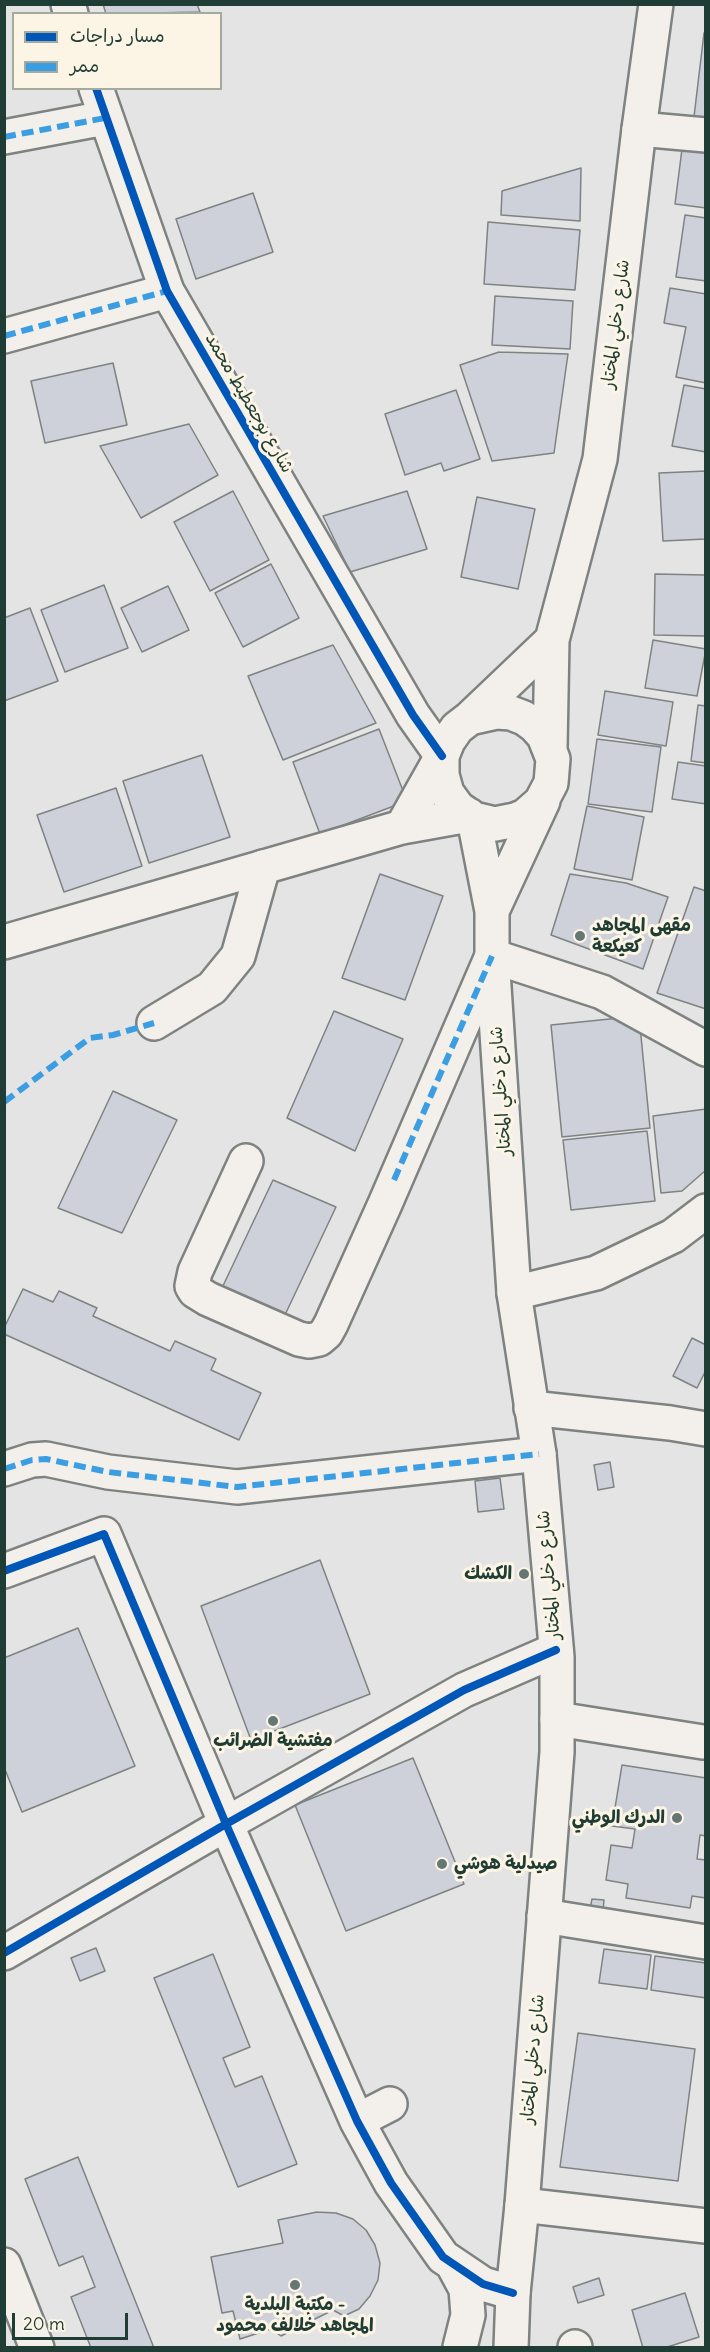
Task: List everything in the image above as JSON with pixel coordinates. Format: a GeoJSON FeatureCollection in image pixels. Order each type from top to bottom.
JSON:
{"type":"FeatureCollection","features":[{"type":"Feature","properties":{"kind":"street","name":"شارع دخلي المختار"},"geometry":{"type":"LineString","coordinates":[[550,748],[552,640],[600,459],[639,129],[657,4]]}},
{"type":"Feature","properties":{"kind":"street"},"geometry":{"type":"LineString","coordinates":[[4,137],[100,103]]}},
{"type":"Feature","properties":{"kind":"street","name":"شارع بوجعطيط محمد"},"geometry":{"type":"LineString","coordinates":[[100,103],[167,291],[413,716],[442,756]]}},
{"type":"Feature","properties":{"kind":"street"},"geometry":{"type":"LineString","coordinates":[[639,129],[705,135]]}},
{"type":"Feature","properties":{"kind":"street"},"geometry":{"type":"LineString","coordinates":[[4,336],[167,291]]}},
{"type":"Feature","properties":{"kind":"street"},"geometry":{"type":"LineString","coordinates":[[402,827],[457,728],[552,640]]}},
{"type":"Feature","properties":{"kind":"street"},"geometry":{"type":"LineString","coordinates":[[413,716],[470,718],[497,711],[517,715],[535,726],[550,748],[553,771],[547,793],[492,911]]}},
{"type":"Feature","properties":{"kind":"street"},"geometry":{"type":"LineString","coordinates":[[442,756],[441,775],[447,793],[458,808],[471,817],[495,824],[516,820],[534,810],[547,793]]}},
{"type":"Feature","properties":{"kind":"street"},"geometry":{"type":"LineString","coordinates":[[4,942],[402,827],[471,817]]}},
{"type":"Feature","properties":{"kind":"street"},"geometry":{"type":"LineString","coordinates":[[471,817],[492,911]]}},
{"type":"Feature","properties":{"kind":"street"},"geometry":{"type":"LineString","coordinates":[[154,1023],[212,988],[237,956],[263,867]]}},
{"type":"Feature","properties":{"kind":"street","name":"شارع دخلي المختار"},"geometry":{"type":"LineString","coordinates":[[492,911],[492,956],[514,1293],[539,1454],[556,1650],[557,1752],[522,2205],[513,2293],[511,2348]]}},
{"type":"Feature","properties":{"kind":"street"},"geometry":{"type":"LineString","coordinates":[[246,1161],[195,1272],[192,1286],[195,1291],[208,1299],[299,1339],[309,1341],[319,1339],[326,1333],[492,956],[602,992],[705,1049]]}},
{"type":"Feature","properties":{"kind":"street"},"geometry":{"type":"LineString","coordinates":[[514,1293],[596,1273],[673,1236],[705,1211]]}},
{"type":"Feature","properties":{"kind":"street"},"geometry":{"type":"LineString","coordinates":[[531,1408],[705,1429]]}},
{"type":"Feature","properties":{"kind":"street"},"geometry":{"type":"LineString","coordinates":[[4,1469],[32,1460],[46,1459],[108,1472],[237,1487],[539,1454]]}},
{"type":"Feature","properties":{"kind":"street"},"geometry":{"type":"LineString","coordinates":[[4,1571],[104,1534],[226,1824],[357,2121],[391,2183],[443,2257],[483,2284],[513,2293]]}},
{"type":"Feature","properties":{"kind":"street"},"geometry":{"type":"LineString","coordinates":[[4,1953],[456,1694],[556,1650]]}},
{"type":"Feature","properties":{"kind":"street"},"geometry":{"type":"LineString","coordinates":[[556,1719],[703,1742]]}},
{"type":"Feature","properties":{"kind":"street"},"geometry":{"type":"LineString","coordinates":[[544,1916],[705,1942]]}},
{"type":"Feature","properties":{"kind":"street"},"geometry":{"type":"LineString","coordinates":[[357,2121],[390,2104]]}},
{"type":"Feature","properties":{"kind":"street"},"geometry":{"type":"LineString","coordinates":[[522,2205],[705,2226]]}},
{"type":"Feature","properties":{"kind":"street"},"geometry":{"type":"LineString","coordinates":[[452,2263],[466,2289],[468,2315],[459,2347],[474,2348]]}},
{"type":"Feature","properties":{"kind":"street"},"geometry":{"type":"LineString","coordinates":[[4,2265],[38,2348]]}},
{"type":"Feature","properties":{"kind":"building"},"geometry":{"type":"Polygon","coordinates":[[[103,4],[197,4],[200,12],[105,12],[103,4]]]}},
{"type":"Feature","properties":{"kind":"building"},"geometry":{"type":"Polygon","coordinates":[[[704,33],[706,33],[706,126],[693,125],[704,33]]]}},
{"type":"Feature","properties":{"kind":"building"},"geometry":{"type":"Polygon","coordinates":[[[682,149],[706,152],[706,208],[675,204],[682,149]]]}},
{"type":"Feature","properties":{"kind":"building"},"geometry":{"type":"Polygon","coordinates":[[[581,168],[580,221],[501,215],[502,191],[581,168]]]}},
{"type":"Feature","properties":{"kind":"building"},"geometry":{"type":"Polygon","coordinates":[[[253,193],[273,252],[196,279],[176,219],[253,193]]]}},
{"type":"Feature","properties":{"kind":"building"},"geometry":{"type":"Polygon","coordinates":[[[685,215],[706,218],[706,281],[676,277],[685,215]]]}},
{"type":"Feature","properties":{"kind":"building"},"geometry":{"type":"Polygon","coordinates":[[[488,222],[580,230],[575,290],[484,284],[488,222]]]}},
{"type":"Feature","properties":{"kind":"building"},"geometry":{"type":"Polygon","coordinates":[[[670,288],[706,294],[706,383],[676,377],[686,327],[664,323],[670,288]]]}},
{"type":"Feature","properties":{"kind":"building"},"geometry":{"type":"Polygon","coordinates":[[[495,296],[573,301],[570,349],[492,345],[495,296]]]}},
{"type":"Feature","properties":{"kind":"building"},"geometry":{"type":"Polygon","coordinates":[[[499,352],[568,354],[554,453],[492,461],[460,365],[499,352]]]}},
{"type":"Feature","properties":{"kind":"building"},"geometry":{"type":"Polygon","coordinates":[[[113,363],[127,425],[45,443],[31,381],[113,363]]]}},
{"type":"Feature","properties":{"kind":"building"},"geometry":{"type":"Polygon","coordinates":[[[684,385],[706,389],[706,452],[672,446],[684,385]]]}},
{"type":"Feature","properties":{"kind":"building"},"geometry":{"type":"Polygon","coordinates":[[[456,390],[480,459],[444,471],[441,463],[405,475],[385,414],[456,390]]]}},
{"type":"Feature","properties":{"kind":"building"},"geometry":{"type":"Polygon","coordinates":[[[189,424],[218,475],[141,518],[100,446],[189,424]]]}},
{"type":"Feature","properties":{"kind":"building"},"geometry":{"type":"Polygon","coordinates":[[[706,471],[706,539],[663,541],[659,473],[706,471]]]}},
{"type":"Feature","properties":{"kind":"building"},"geometry":{"type":"Polygon","coordinates":[[[233,491],[269,560],[210,591],[174,522],[233,491]]]}},
{"type":"Feature","properties":{"kind":"building"},"geometry":{"type":"Polygon","coordinates":[[[407,491],[427,549],[350,572],[323,516],[407,491]]]}},
{"type":"Feature","properties":{"kind":"building"},"geometry":{"type":"Polygon","coordinates":[[[477,497],[535,509],[518,589],[461,577],[477,497]]]}},
{"type":"Feature","properties":{"kind":"building"},"geometry":{"type":"Polygon","coordinates":[[[271,564],[299,618],[243,647],[215,593],[271,564]]]}},
{"type":"Feature","properties":{"kind":"building"},"geometry":{"type":"Polygon","coordinates":[[[655,574],[706,575],[706,636],[654,635],[655,574]]]}},
{"type":"Feature","properties":{"kind":"building"},"geometry":{"type":"Polygon","coordinates":[[[104,585],[128,648],[65,672],[41,610],[104,585]]]}},
{"type":"Feature","properties":{"kind":"building"},"geometry":{"type":"Polygon","coordinates":[[[168,586],[189,630],[142,652],[121,608],[168,586]]]}},
{"type":"Feature","properties":{"kind":"building"},"geometry":{"type":"Polygon","coordinates":[[[30,608],[58,681],[4,701],[4,618],[30,608]]]}},
{"type":"Feature","properties":{"kind":"building"},"geometry":{"type":"Polygon","coordinates":[[[653,640],[706,649],[697,696],[645,688],[653,640]]]}},
{"type":"Feature","properties":{"kind":"building"},"geometry":{"type":"Polygon","coordinates":[[[333,645],[376,723],[283,760],[248,676],[333,645]]]}},
{"type":"Feature","properties":{"kind":"building"},"geometry":{"type":"Polygon","coordinates":[[[605,691],[673,702],[666,746],[598,735],[605,691]]]}},
{"type":"Feature","properties":{"kind":"building"},"geometry":{"type":"Polygon","coordinates":[[[698,705],[706,706],[706,763],[691,761],[698,705]]]}},
{"type":"Feature","properties":{"kind":"building"},"geometry":{"type":"Polygon","coordinates":[[[379,729],[407,801],[320,834],[293,762],[379,729]]]}},
{"type":"Feature","properties":{"kind":"building"},"geometry":{"type":"Polygon","coordinates":[[[597,739],[661,747],[652,812],[588,804],[597,739]]]}},
{"type":"Feature","properties":{"kind":"building"},"geometry":{"type":"Polygon","coordinates":[[[202,755],[230,837],[149,863],[123,781],[202,755]]]}},
{"type":"Feature","properties":{"kind":"building"},"geometry":{"type":"Polygon","coordinates":[[[678,762],[706,766],[706,804],[672,799],[678,762]]]}},
{"type":"Feature","properties":{"kind":"building"},"geometry":{"type":"Polygon","coordinates":[[[116,788],[142,866],[64,892],[37,815],[116,788]]]}},
{"type":"Feature","properties":{"kind":"building"},"geometry":{"type":"Polygon","coordinates":[[[587,806],[644,817],[632,880],[574,869],[587,806]]]}},
{"type":"Feature","properties":{"kind":"building"},"geometry":{"type":"Polygon","coordinates":[[[380,874],[443,896],[405,1000],[342,978],[380,874]]]}},
{"type":"Feature","properties":{"kind":"building"},"geometry":{"type":"Polygon","coordinates":[[[570,874],[626,883],[668,897],[643,969],[551,935],[570,874]]]}},
{"type":"Feature","properties":{"kind":"building"},"geometry":{"type":"Polygon","coordinates":[[[694,887],[706,891],[706,1009],[657,993],[694,887]]]}},
{"type":"Feature","properties":{"kind":"building"},"geometry":{"type":"Polygon","coordinates":[[[334,1011],[403,1039],[355,1151],[287,1118],[334,1011]]]}},
{"type":"Feature","properties":{"kind":"building"},"geometry":{"type":"Polygon","coordinates":[[[639,1016],[650,1128],[562,1137],[551,1025],[639,1016]]]}},
{"type":"Feature","properties":{"kind":"building"},"geometry":{"type":"Polygon","coordinates":[[[113,1091],[177,1120],[122,1233],[58,1208],[113,1091]]]}},
{"type":"Feature","properties":{"kind":"building"},"geometry":{"type":"Polygon","coordinates":[[[706,1109],[706,1170],[682,1191],[661,1193],[653,1116],[706,1109]]]}},
{"type":"Feature","properties":{"kind":"building"},"geometry":{"type":"Polygon","coordinates":[[[647,1131],[655,1201],[571,1210],[563,1140],[647,1131]]]}},
{"type":"Feature","properties":{"kind":"building"},"geometry":{"type":"Polygon","coordinates":[[[273,1180],[336,1207],[284,1317],[221,1290],[273,1180]]]}},
{"type":"Feature","properties":{"kind":"building"},"geometry":{"type":"Polygon","coordinates":[[[23,1289],[53,1302],[59,1291],[97,1308],[93,1316],[170,1351],[175,1341],[216,1359],[211,1370],[261,1393],[239,1440],[4,1334],[4,1328],[23,1289]]]}},
{"type":"Feature","properties":{"kind":"building"},"geometry":{"type":"Polygon","coordinates":[[[692,1338],[706,1345],[706,1370],[697,1388],[673,1376],[692,1338]]]}},
{"type":"Feature","properties":{"kind":"building"},"geometry":{"type":"Polygon","coordinates":[[[610,1462],[614,1487],[598,1490],[594,1465],[610,1462]]]}},
{"type":"Feature","properties":{"kind":"building"},"geometry":{"type":"Polygon","coordinates":[[[500,1478],[504,1509],[478,1512],[475,1481],[500,1478]]]}},
{"type":"Feature","properties":{"kind":"building"},"geometry":{"type":"Polygon","coordinates":[[[320,1560],[370,1694],[251,1740],[201,1606],[320,1560]]]}},
{"type":"Feature","properties":{"kind":"building"},"geometry":{"type":"Polygon","coordinates":[[[78,1628],[135,1766],[22,1812],[4,1767],[4,1658],[78,1628]]]}},
{"type":"Feature","properties":{"kind":"building"},"geometry":{"type":"Polygon","coordinates":[[[413,1758],[464,1884],[346,1931],[295,1805],[413,1758]]]}},
{"type":"Feature","properties":{"kind":"building"},"geometry":{"type":"Polygon","coordinates":[[[622,1765],[706,1778],[706,1836],[700,1835],[697,1859],[706,1860],[706,1898],[692,1896],[690,1908],[626,1898],[628,1884],[606,1880],[611,1845],[632,1848],[635,1829],[612,1826],[622,1765]]]}},
{"type":"Feature","properties":{"kind":"building"},"geometry":{"type":"Polygon","coordinates":[[[592,1899],[604,1900],[603,1911],[590,1909],[592,1899]]]}},
{"type":"Feature","properties":{"kind":"building"},"geometry":{"type":"Polygon","coordinates":[[[96,1948],[105,1971],[80,1981],[71,1958],[96,1948]]]}},
{"type":"Feature","properties":{"kind":"building"},"geometry":{"type":"Polygon","coordinates":[[[604,1949],[651,1955],[647,1989],[599,1983],[604,1949]]]}},
{"type":"Feature","properties":{"kind":"building"},"geometry":{"type":"Polygon","coordinates":[[[213,1954],[250,2047],[223,2058],[235,2087],[262,2076],[297,2164],[238,2187],[154,1978],[213,1954]]]}},
{"type":"Feature","properties":{"kind":"building"},"geometry":{"type":"Polygon","coordinates":[[[655,1956],[706,1963],[706,1998],[651,1990],[655,1956]]]}},
{"type":"Feature","properties":{"kind":"building"},"geometry":{"type":"Polygon","coordinates":[[[578,2033],[695,2049],[678,2181],[560,2167],[578,2033]]]}},
{"type":"Feature","properties":{"kind":"building"},"geometry":{"type":"Polygon","coordinates":[[[78,2157],[154,2348],[91,2348],[71,2297],[95,2287],[83,2256],[59,2266],[25,2179],[78,2157]]]}},
{"type":"Feature","properties":{"kind":"building"},"geometry":{"type":"Polygon","coordinates":[[[317,2212],[336,2213],[353,2219],[366,2230],[375,2245],[380,2263],[378,2280],[370,2296],[359,2309],[344,2316],[333,2310],[281,2336],[271,2329],[240,2339],[233,2311],[222,2313],[211,2257],[283,2243],[278,2220],[317,2212]]]}},
{"type":"Feature","properties":{"kind":"building"},"geometry":{"type":"Polygon","coordinates":[[[599,2278],[604,2295],[578,2303],[573,2287],[599,2278]]]}},
{"type":"Feature","properties":{"kind":"building"},"geometry":{"type":"Polygon","coordinates":[[[685,2293],[699,2337],[664,2348],[643,2348],[632,2310],[685,2293]]]}},
{"type":"Feature","properties":{"kind":"marked path"},"geometry":{"type":"LineString","coordinates":[[4,137],[105,118]]}},
{"type":"Feature","properties":{"kind":"marked path"},"geometry":{"type":"LineString","coordinates":[[4,336],[167,291]]}},
{"type":"Feature","properties":{"kind":"marked path"},"geometry":{"type":"LineString","coordinates":[[394,1180],[492,956]]}},
{"type":"Feature","properties":{"kind":"marked path"},"geometry":{"type":"LineString","coordinates":[[4,1102],[90,1038],[113,1035],[154,1023]]}},
{"type":"Feature","properties":{"kind":"marked path"},"geometry":{"type":"LineString","coordinates":[[4,1469],[32,1460],[46,1459],[108,1472],[237,1487],[539,1454]]}},
{"type":"Feature","properties":{"kind":"cycle path"},"geometry":{"type":"LineString","coordinates":[[97,90],[167,291],[413,715],[442,756]]}},
{"type":"Feature","properties":{"kind":"cycle path"},"geometry":{"type":"LineString","coordinates":[[4,1571],[104,1534],[226,1824],[464,1690],[556,1650]]}},
{"type":"Feature","properties":{"kind":"cycle path"},"geometry":{"type":"LineString","coordinates":[[4,1953],[226,1824],[357,2121],[391,2183],[443,2257],[483,2284],[513,2293]]}},
{"type":"Feature","properties":{"kind":"place","name":"مقهى المجاهد كعيكعة"},"geometry":{"type":"Point","coordinates":[580,936]}},
{"type":"Feature","properties":{"kind":"place","name":"الكشك"},"geometry":{"type":"Point","coordinates":[524,1574]}},
{"type":"Feature","properties":{"kind":"place","name":"مفتشية الضرائب"},"geometry":{"type":"Point","coordinates":[273,1721]}},
{"type":"Feature","properties":{"kind":"place","name":"الدرك الوطني"},"geometry":{"type":"Point","coordinates":[677,1818]}},
{"type":"Feature","properties":{"kind":"place","name":"صيدلية هوشي"},"geometry":{"type":"Point","coordinates":[442,1864]}},
{"type":"Feature","properties":{"kind":"place","name":"مكتبة البلدية - المجاهد خلالف محمود"},"geometry":{"type":"Point","coordinates":[295,2285]}}]}
